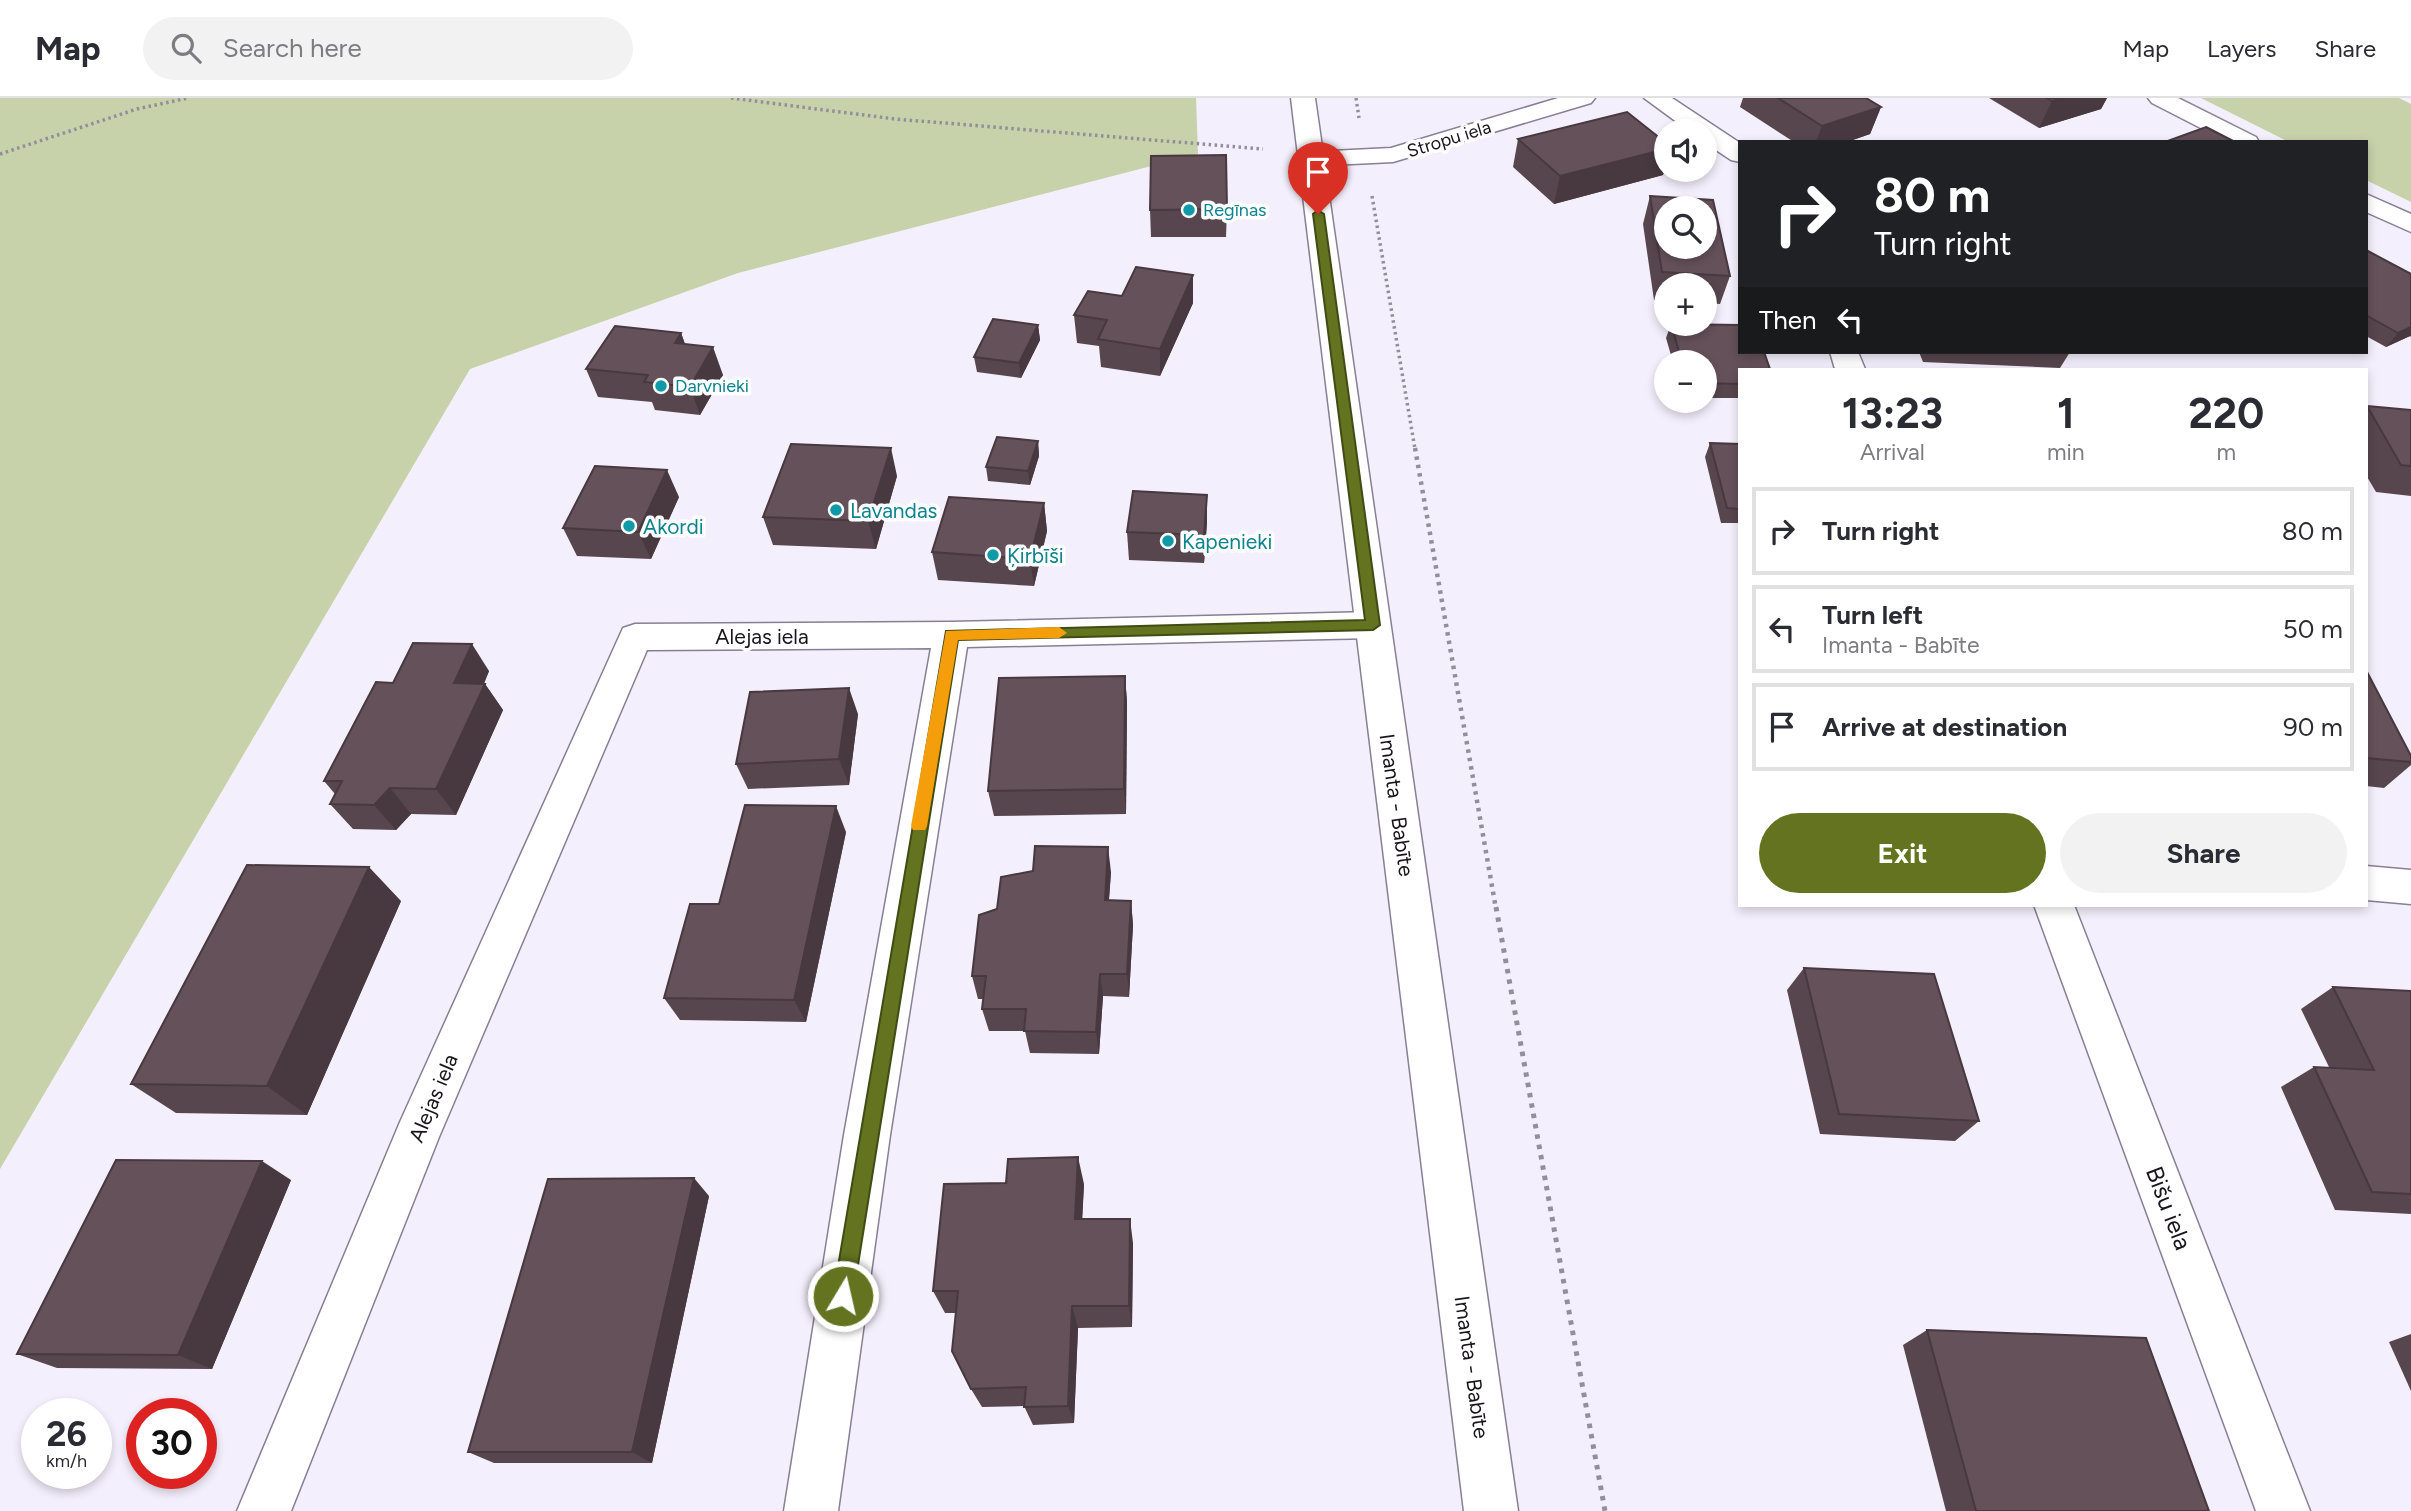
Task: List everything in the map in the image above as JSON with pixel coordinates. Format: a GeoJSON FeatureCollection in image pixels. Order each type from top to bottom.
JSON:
{"type":"FeatureCollection","features":[{"type":"Feature","properties":{"kind":"street","name":"Imanta - Babīte"},"geometry":{"type":"LineString","coordinates":[[1303,98],[1491,1511]]}},
{"type":"Feature","properties":{"kind":"street","name":"Stropu iela"},"geometry":{"type":"LineString","coordinates":[[1311,159],[1392,155],[1583,98]]}},
{"type":"Feature","properties":{"kind":"street"},"geometry":{"type":"LineString","coordinates":[[1656,98],[1738,154]]}},
{"type":"Feature","properties":{"kind":"street"},"geometry":{"type":"LineString","coordinates":[[2160,98],[2243,140]]}},
{"type":"Feature","properties":{"kind":"street"},"geometry":{"type":"LineString","coordinates":[[2368,203],[2411,224]]}},
{"type":"Feature","properties":{"kind":"street"},"geometry":{"type":"LineString","coordinates":[[811,1511],[869,1122],[951,635],[1373,625]]}},
{"type":"Feature","properties":{"kind":"street","name":"Alejas iela"},"geometry":{"type":"LineString","coordinates":[[264,1511],[416,1137],[635,637],[951,635]]}},
{"type":"Feature","properties":{"kind":"street"},"geometry":{"type":"LineString","coordinates":[[2368,883],[2411,887]]}},
{"type":"Feature","properties":{"kind":"street","name":"Bišu iela"},"geometry":{"type":"LineString","coordinates":[[2055,907],[2283,1511]]}},
{"type":"Feature","properties":{"kind":"path"},"geometry":{"type":"LineString","coordinates":[[0,154],[137,109],[188,98]]}},
{"type":"Feature","properties":{"kind":"path"},"geometry":{"type":"LineString","coordinates":[[731,98],[895,119],[1247,145],[1311,159]]}},
{"type":"Feature","properties":{"kind":"path"},"geometry":{"type":"LineString","coordinates":[[1356,98],[1440,599],[1605,1511]]}},
{"type":"Feature","properties":{"kind":"green space"},"geometry":{"type":"Polygon","coordinates":[[[0,98],[1196,98],[1198,154],[738,273],[470,369],[0,1169],[0,98]]]}},
{"type":"Feature","properties":{"kind":"green space"},"geometry":{"type":"Polygon","coordinates":[[[2201,98],[2399,98],[2411,104],[2411,202],[2368,181],[2368,140],[2285,140],[2201,98]]]}},
{"type":"Feature","properties":{"kind":"building"},"geometry":{"type":"Polygon","coordinates":[[[1778,98],[1866,98],[1881,107],[1822,126],[1778,98]]]}},
{"type":"Feature","properties":{"kind":"building"},"geometry":{"type":"Polygon","coordinates":[[[1627,112],[1654,133],[1654,152],[1560,176],[1518,139],[1627,112]]]}},
{"type":"Feature","properties":{"kind":"building"},"geometry":{"type":"Polygon","coordinates":[[[2206,127],[2231,140],[2170,140],[2206,127]]]}},
{"type":"Feature","properties":{"kind":"building"},"geometry":{"type":"Polygon","coordinates":[[[1226,155],[1227,209],[1150,210],[1151,156],[1226,155]]]}},
{"type":"Feature","properties":{"kind":"building"},"geometry":{"type":"Polygon","coordinates":[[[1650,196],[1654,196],[1654,221],[1650,196]]]}},
{"type":"Feature","properties":{"kind":"building"},"geometry":{"type":"Polygon","coordinates":[[[1717,218],[1730,276],[1717,275],[1717,273],[1662,272],[1660,259],[1717,259],[1717,218]]]}},
{"type":"Feature","properties":{"kind":"building"},"geometry":{"type":"Polygon","coordinates":[[[2368,251],[2411,274],[2411,327],[2398,333],[2368,316],[2368,251]]]}},
{"type":"Feature","properties":{"kind":"building"},"geometry":{"type":"Polygon","coordinates":[[[1136,267],[1193,275],[1160,349],[1098,339],[1107,320],[1074,315],[1088,291],[1122,296],[1136,267]]]}},
{"type":"Feature","properties":{"kind":"building"},"geometry":{"type":"Polygon","coordinates":[[[993,319],[1038,325],[1019,363],[974,357],[993,319]]]}},
{"type":"Feature","properties":{"kind":"building"},"geometry":{"type":"Polygon","coordinates":[[[1717,325],[1738,325],[1738,354],[1765,354],[1770,368],[1738,368],[1738,384],[1717,383],[1717,350],[1679,350],[1674,336],[1717,336],[1717,325]]]}},
{"type":"Feature","properties":{"kind":"building"},"geometry":{"type":"Polygon","coordinates":[[[615,326],[681,333],[675,343],[713,347],[690,387],[644,382],[648,375],[586,369],[615,326]]]}},
{"type":"Feature","properties":{"kind":"building"},"geometry":{"type":"Polygon","coordinates":[[[2368,406],[2411,410],[2411,466],[2401,465],[2368,406]]]}},
{"type":"Feature","properties":{"kind":"building"},"geometry":{"type":"Polygon","coordinates":[[[997,437],[1038,441],[1028,471],[986,467],[997,437]]]}},
{"type":"Feature","properties":{"kind":"building"},"geometry":{"type":"Polygon","coordinates":[[[1710,443],[1738,444],[1738,509],[1727,508],[1710,443]]]}},
{"type":"Feature","properties":{"kind":"building"},"geometry":{"type":"Polygon","coordinates":[[[791,444],[891,448],[868,521],[763,517],[791,444]]]}},
{"type":"Feature","properties":{"kind":"building"},"geometry":{"type":"Polygon","coordinates":[[[595,466],[667,470],[638,532],[563,528],[595,466]]]}},
{"type":"Feature","properties":{"kind":"building"},"geometry":{"type":"Polygon","coordinates":[[[1133,491],[1207,495],[1204,535],[1127,532],[1133,491]]]}},
{"type":"Feature","properties":{"kind":"building"},"geometry":{"type":"Polygon","coordinates":[[[949,497],[1044,503],[1030,559],[932,552],[949,497]]]}},
{"type":"Feature","properties":{"kind":"building"},"geometry":{"type":"Polygon","coordinates":[[[413,643],[472,644],[454,683],[485,684],[436,789],[390,788],[374,805],[330,804],[342,781],[324,781],[376,682],[393,683],[413,643]]]}},
{"type":"Feature","properties":{"kind":"building"},"geometry":{"type":"Polygon","coordinates":[[[2368,674],[2411,756],[2411,762],[2368,758],[2368,674]]]}},
{"type":"Feature","properties":{"kind":"building"},"geometry":{"type":"Polygon","coordinates":[[[1125,676],[1124,789],[988,791],[999,678],[1125,676]]]}},
{"type":"Feature","properties":{"kind":"building"},"geometry":{"type":"Polygon","coordinates":[[[849,688],[839,759],[736,764],[750,692],[849,688]]]}},
{"type":"Feature","properties":{"kind":"building"},"geometry":{"type":"Polygon","coordinates":[[[745,805],[836,806],[794,1000],[664,998],[690,904],[719,904],[745,805]]]}},
{"type":"Feature","properties":{"kind":"building"},"geometry":{"type":"Polygon","coordinates":[[[1035,846],[1108,847],[1105,900],[1131,901],[1127,974],[1100,974],[1096,1032],[1024,1031],[1026,1009],[982,1009],[986,976],[972,976],[979,915],[997,909],[1001,877],[1033,871],[1035,846]]]}},
{"type":"Feature","properties":{"kind":"building"},"geometry":{"type":"Polygon","coordinates":[[[247,865],[369,867],[267,1086],[131,1084],[247,865]]]}},
{"type":"Feature","properties":{"kind":"building"},"geometry":{"type":"Polygon","coordinates":[[[1804,968],[1934,974],[1979,1121],[1839,1114],[1804,968]]]}},
{"type":"Feature","properties":{"kind":"building"},"geometry":{"type":"Polygon","coordinates":[[[2333,987],[2411,991],[2411,1194],[2372,1192],[2314,1067],[2374,1070],[2333,987]]]}},
{"type":"Feature","properties":{"kind":"building"},"geometry":{"type":"Polygon","coordinates":[[[1078,1157],[1075,1219],[1130,1219],[1129,1306],[1072,1306],[1068,1406],[1024,1407],[1026,1387],[971,1389],[952,1351],[958,1291],[933,1291],[944,1184],[1006,1183],[1008,1159],[1078,1157]]]}},
{"type":"Feature","properties":{"kind":"building"},"geometry":{"type":"Polygon","coordinates":[[[116,1160],[262,1161],[178,1355],[17,1354],[116,1160]]]}},
{"type":"Feature","properties":{"kind":"building"},"geometry":{"type":"Polygon","coordinates":[[[694,1178],[632,1452],[468,1452],[548,1179],[694,1178]]]}},
{"type":"Feature","properties":{"kind":"building"},"geometry":{"type":"Polygon","coordinates":[[[1927,1330],[2146,1338],[2209,1511],[1976,1511],[1927,1330]]]}},
{"type":"Feature","properties":{"kind":"slow traffic"},"geometry":{"type":"LineString","coordinates":[[919,826],[951,635],[1059,633]]}},
{"type":"Feature","properties":{"kind":"place","name":"Regīnas"},"geometry":{"type":"Point","coordinates":[1189,210]}},
{"type":"Feature","properties":{"kind":"place","name":"Darvnieki"},"geometry":{"type":"Point","coordinates":[661,386]}},
{"type":"Feature","properties":{"kind":"place","name":"Lavandas"},"geometry":{"type":"Point","coordinates":[836,510]}},
{"type":"Feature","properties":{"kind":"place","name":"Akordi"},"geometry":{"type":"Point","coordinates":[629,526]}},
{"type":"Feature","properties":{"kind":"place","name":"Kapenieki"},"geometry":{"type":"Point","coordinates":[1168,541]}},
{"type":"Feature","properties":{"kind":"place","name":"Ķirbīši"},"geometry":{"type":"Point","coordinates":[993,555]}},
{"type":"Feature","properties":{"kind":"route"},"geometry":{"type":"LineString","coordinates":[[843,1296],[867,1135],[951,635],[1373,625],[1318,214]]}}]}
